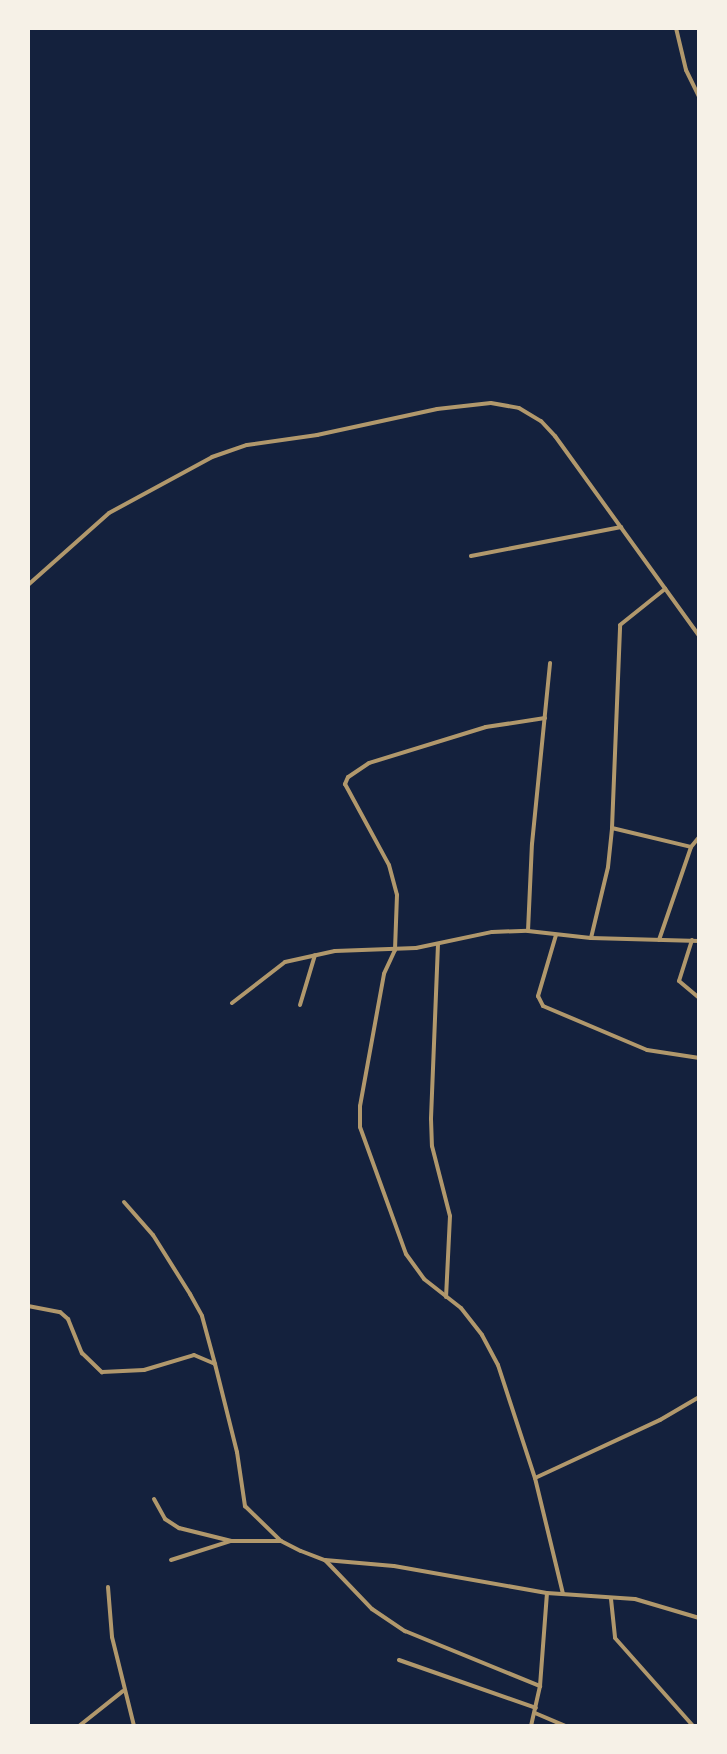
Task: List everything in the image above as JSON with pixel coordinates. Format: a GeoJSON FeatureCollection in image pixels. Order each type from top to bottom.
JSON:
{"type":"FeatureCollection","features":[{"type":"Feature","properties":{"kind":"street"},"geometry":{"type":"LineString","coordinates":[[676,28],[686,70],[699,97]]}},
{"type":"Feature","properties":{"kind":"street"},"geometry":{"type":"LineString","coordinates":[[28,585],[109,513],[212,457],[247,445],[317,435],[437,409],[491,403],[519,408],[541,421],[579,467],[699,636]]}},
{"type":"Feature","properties":{"kind":"street"},"geometry":{"type":"LineString","coordinates":[[471,556],[621,527]]}},
{"type":"Feature","properties":{"kind":"street"},"geometry":{"type":"LineString","coordinates":[[591,938],[608,867],[612,828],[620,625],[665,589]]}},
{"type":"Feature","properties":{"kind":"street"},"geometry":{"type":"LineString","coordinates":[[528,931],[532,844],[550,663]]}},
{"type":"Feature","properties":{"kind":"street"},"geometry":{"type":"LineString","coordinates":[[545,718],[486,727],[369,763],[348,777],[345,784],[389,865],[397,895],[395,950],[384,974],[360,1106],[360,1127],[406,1254],[424,1279],[482,1335],[498,1365],[535,1478],[563,1594]]}},
{"type":"Feature","properties":{"kind":"street"},"geometry":{"type":"LineString","coordinates":[[612,828],[691,847]]}},
{"type":"Feature","properties":{"kind":"street"},"geometry":{"type":"LineString","coordinates":[[659,940],[691,847],[699,837]]}},
{"type":"Feature","properties":{"kind":"street"},"geometry":{"type":"LineString","coordinates":[[232,1003],[285,962],[315,955],[395,950],[492,932],[528,931],[591,938],[699,941]]}},
{"type":"Feature","properties":{"kind":"street"},"geometry":{"type":"LineString","coordinates":[[556,935],[538,996],[543,1006],[647,1050],[699,1058]]}},
{"type":"Feature","properties":{"kind":"street"},"geometry":{"type":"LineString","coordinates":[[692,940],[679,981],[699,998]]}},
{"type":"Feature","properties":{"kind":"street"},"geometry":{"type":"LineString","coordinates":[[438,944],[431,1119],[432,1146],[450,1216],[446,1297]]}},
{"type":"Feature","properties":{"kind":"street"},"geometry":{"type":"LineString","coordinates":[[300,1005],[315,955]]}},
{"type":"Feature","properties":{"kind":"street"},"geometry":{"type":"LineString","coordinates":[[124,1202],[153,1235],[202,1316],[237,1452],[245,1506],[281,1541],[325,1560],[394,1566],[547,1593],[645,1601],[699,1618]]}},
{"type":"Feature","properties":{"kind":"street"},"geometry":{"type":"LineString","coordinates":[[28,1306],[60,1312],[68,1319],[82,1353],[102,1372],[144,1370],[194,1355],[215,1364]]}},
{"type":"Feature","properties":{"kind":"street"},"geometry":{"type":"LineString","coordinates":[[535,1478],[660,1420],[699,1397]]}},
{"type":"Feature","properties":{"kind":"street"},"geometry":{"type":"LineString","coordinates":[[154,1499],[165,1519],[179,1528],[231,1541],[281,1541]]}},
{"type":"Feature","properties":{"kind":"street"},"geometry":{"type":"LineString","coordinates":[[171,1560],[231,1541]]}},
{"type":"Feature","properties":{"kind":"street"},"geometry":{"type":"LineString","coordinates":[[325,1560],[372,1609],[405,1631],[540,1686]]}},
{"type":"Feature","properties":{"kind":"street"},"geometry":{"type":"LineString","coordinates":[[108,1587],[112,1637],[134,1726]]}},
{"type":"Feature","properties":{"kind":"street"},"geometry":{"type":"LineString","coordinates":[[531,1726],[540,1686],[547,1593]]}},
{"type":"Feature","properties":{"kind":"street"},"geometry":{"type":"LineString","coordinates":[[611,1599],[615,1638],[693,1726]]}},
{"type":"Feature","properties":{"kind":"street"},"geometry":{"type":"LineString","coordinates":[[399,1660],[535,1711],[566,1726]]}},
{"type":"Feature","properties":{"kind":"street"},"geometry":{"type":"LineString","coordinates":[[79,1726],[123,1691]]}}]}
